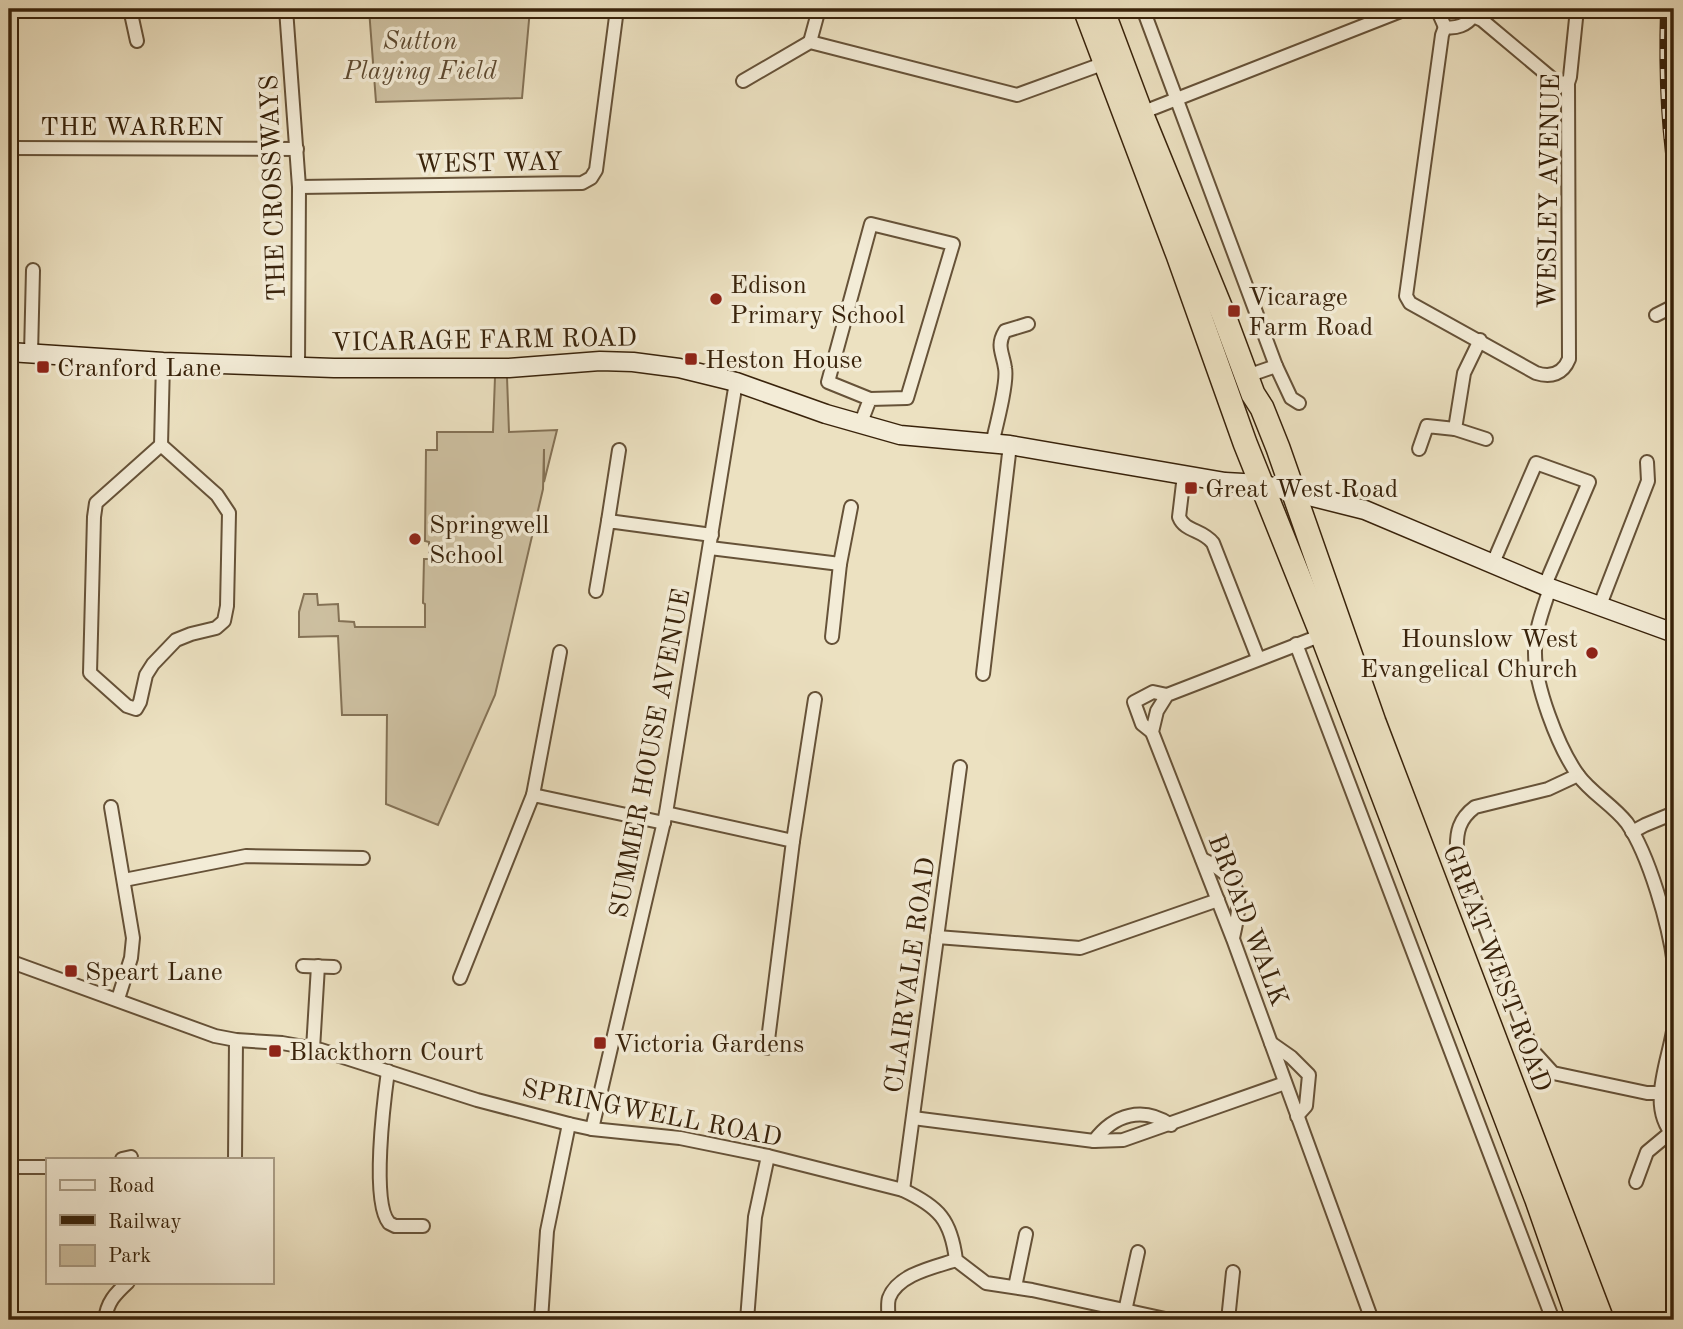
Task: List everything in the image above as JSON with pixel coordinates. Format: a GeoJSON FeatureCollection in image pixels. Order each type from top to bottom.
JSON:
{"type":"FeatureCollection","features":[{"type":"Feature","properties":{"kind":"highway","name":"GREAT WEST ROAD"},"geometry":{"type":"LineString","coordinates":[[1085,9],[1261,484],[1322,635],[1537,1200],[1579,1320]]}},
{"type":"Feature","properties":{"kind":"highway","name":"GREAT WEST ROAD"},"geometry":{"type":"LineString","coordinates":[[1102,9],[1250,385],[1274,438],[1374,722],[1602,1320]]}},
{"type":"Feature","properties":{"kind":"highway"},"geometry":{"type":"LineString","coordinates":[[1250,385],[1250,413],[1269,465],[1261,484]]}},
{"type":"Feature","properties":{"kind":"street"},"geometry":{"type":"LineString","coordinates":[[9,10],[121,9]]}},
{"type":"Feature","properties":{"kind":"street"},"geometry":{"type":"LineString","coordinates":[[130,9],[137,41]]}},
{"type":"Feature","properties":{"kind":"street","name":"THE CROSSWAYS"},"geometry":{"type":"LineString","coordinates":[[286,9],[299,187],[298,367]]}},
{"type":"Feature","properties":{"kind":"street","name":"WEST WAY"},"geometry":{"type":"LineString","coordinates":[[299,187],[582,183],[591,178],[596,170],[617,9]]}},
{"type":"Feature","properties":{"kind":"street"},"geometry":{"type":"LineString","coordinates":[[743,81],[810,41],[818,9]]}},
{"type":"Feature","properties":{"kind":"street"},"geometry":{"type":"LineString","coordinates":[[1143,9],[1276,366],[1291,397],[1299,403]]}},
{"type":"Feature","properties":{"kind":"street"},"geometry":{"type":"LineString","coordinates":[[1141,113],[1406,9]]}},
{"type":"Feature","properties":{"kind":"street"},"geometry":{"type":"LineString","coordinates":[[1437,9],[1445,27],[1406,296],[1410,303],[1480,340],[1464,373],[1455,429]]}},
{"type":"Feature","properties":{"kind":"street","name":"WESLEY AVENUE"},"geometry":{"type":"LineString","coordinates":[[1480,340],[1536,373],[1550,376],[1567,365],[1570,351],[1568,83],[1577,9]]}},
{"type":"Feature","properties":{"kind":"street"},"geometry":{"type":"LineString","coordinates":[[1445,27],[1453,29],[1468,22],[1472,12],[1556,82],[1568,83]]}},
{"type":"Feature","properties":{"kind":"street"},"geometry":{"type":"LineString","coordinates":[[810,41],[1017,95],[1105,63]]}},
{"type":"Feature","properties":{"kind":"street","name":"THE WARREN"},"geometry":{"type":"LineString","coordinates":[[9,148],[297,149]]}},
{"type":"Feature","properties":{"kind":"street"},"geometry":{"type":"LineString","coordinates":[[871,224],[953,244],[907,398],[870,398],[828,382],[871,224]]}},
{"type":"Feature","properties":{"kind":"street"},"geometry":{"type":"LineString","coordinates":[[31,354],[33,270]]}},
{"type":"Feature","properties":{"kind":"street"},"geometry":{"type":"LineString","coordinates":[[1656,315],[1674,306]]}},
{"type":"Feature","properties":{"kind":"street"},"geometry":{"type":"LineString","coordinates":[[983,674],[1006,370],[999,350],[1000,341],[1005,331],[1028,324]]}},
{"type":"Feature","properties":{"kind":"street","name":"VICARAGE FARM ROAD"},"geometry":{"type":"LineString","coordinates":[[9,352],[298,367],[509,368],[611,361],[679,368],[736,382],[860,425],[900,435],[1001,445],[1225,482],[1261,484],[1365,510],[1548,587],[1674,633]]}},
{"type":"Feature","properties":{"kind":"street"},"geometry":{"type":"LineString","coordinates":[[161,445],[217,495],[229,513],[227,606],[224,621],[216,628],[176,640],[153,664],[146,675],[136,709],[127,706],[90,673],[94,517],[96,503],[161,445],[163,362]]}},
{"type":"Feature","properties":{"kind":"street"},"geometry":{"type":"LineString","coordinates":[[1250,385],[1276,366]]}},
{"type":"Feature","properties":{"kind":"street","name":"SUMMER HOUSE AVENUE"},"geometry":{"type":"LineString","coordinates":[[592,1129],[665,818],[736,382]]}},
{"type":"Feature","properties":{"kind":"street"},"geometry":{"type":"LineString","coordinates":[[860,425],[870,398]]}},
{"type":"Feature","properties":{"kind":"street"},"geometry":{"type":"LineString","coordinates":[[1419,449],[1427,426],[1455,429],[1486,439]]}},
{"type":"Feature","properties":{"kind":"street"},"geometry":{"type":"LineString","coordinates":[[596,591],[619,450]]}},
{"type":"Feature","properties":{"kind":"street"},"geometry":{"type":"LineString","coordinates":[[1493,563],[1536,463],[1589,482],[1548,587],[1535,647],[1537,671],[1549,713],[1578,775],[1632,832],[1671,931],[1674,964]]}},
{"type":"Feature","properties":{"kind":"street"},"geometry":{"type":"LineString","coordinates":[[1600,605],[1648,481],[1647,463]]}},
{"type":"Feature","properties":{"kind":"street"},"geometry":{"type":"LineString","coordinates":[[1184,475],[1179,517],[1181,522],[1184,526],[1203,533],[1213,543],[1258,658]]}},
{"type":"Feature","properties":{"kind":"street"},"geometry":{"type":"LineString","coordinates":[[832,637],[840,564],[851,507]]}},
{"type":"Feature","properties":{"kind":"street"},"geometry":{"type":"LineString","coordinates":[[608,521],[840,564]]}},
{"type":"Feature","properties":{"kind":"street"},"geometry":{"type":"LineString","coordinates":[[1152,732],[1157,711],[1167,695],[1322,635]]}},
{"type":"Feature","properties":{"kind":"street"},"geometry":{"type":"LineString","coordinates":[[1296,644],[1553,1320]]}},
{"type":"Feature","properties":{"kind":"street"},"geometry":{"type":"LineString","coordinates":[[460,978],[533,795],[560,652]]}},
{"type":"Feature","properties":{"kind":"street","name":"BROAD WALK"},"geometry":{"type":"LineString","coordinates":[[1167,695],[1153,692],[1134,702],[1142,724],[1152,732],[1218,900],[1372,1320]]}},
{"type":"Feature","properties":{"kind":"street"},"geometry":{"type":"LineString","coordinates":[[766,1048],[815,699]]}},
{"type":"Feature","properties":{"kind":"street","name":"CLAIRVALE ROAD"},"geometry":{"type":"LineString","coordinates":[[903,1190],[960,766]]}},
{"type":"Feature","properties":{"kind":"street"},"geometry":{"type":"LineString","coordinates":[[1578,775],[1548,789],[1475,807],[1466,813],[1459,824],[1457,852],[1532,1051],[1553,1073],[1647,1093],[1660,1093]]}},
{"type":"Feature","properties":{"kind":"street"},"geometry":{"type":"LineString","coordinates":[[533,795],[793,841]]}},
{"type":"Feature","properties":{"kind":"street"},"geometry":{"type":"LineString","coordinates":[[111,807],[134,938],[131,958],[118,999]]}},
{"type":"Feature","properties":{"kind":"street"},"geometry":{"type":"LineString","coordinates":[[1632,832],[1674,813]]}},
{"type":"Feature","properties":{"kind":"street"},"geometry":{"type":"LineString","coordinates":[[124,880],[246,856],[363,858]]}},
{"type":"Feature","properties":{"kind":"street"},"geometry":{"type":"LineString","coordinates":[[1202,859],[1222,869],[1237,890],[1240,907],[1233,939]]}},
{"type":"Feature","properties":{"kind":"street"},"geometry":{"type":"LineString","coordinates":[[937,937],[1080,948],[1218,900]]}},
{"type":"Feature","properties":{"kind":"street","name":"SPRINGWELL ROAD"},"geometry":{"type":"LineString","coordinates":[[9,961],[215,1037],[236,1041],[282,1043],[313,1049],[477,1100],[569,1124],[680,1138],[768,1156],[903,1190],[940,1212],[953,1236],[956,1260]]}},
{"type":"Feature","properties":{"kind":"street"},"geometry":{"type":"LineString","coordinates":[[303,966],[334,967]]}},
{"type":"Feature","properties":{"kind":"street"},"geometry":{"type":"LineString","coordinates":[[313,1049],[318,966]]}},
{"type":"Feature","properties":{"kind":"street"},"geometry":{"type":"LineString","coordinates":[[1636,1182],[1647,1152],[1672,1134],[1660,1093],[1674,1026]]}},
{"type":"Feature","properties":{"kind":"street"},"geometry":{"type":"LineString","coordinates":[[235,1158],[236,1041]]}},
{"type":"Feature","properties":{"kind":"street"},"geometry":{"type":"LineString","coordinates":[[1271,1042],[1309,1075],[1306,1106],[1297,1116]]}},
{"type":"Feature","properties":{"kind":"street"},"geometry":{"type":"LineString","coordinates":[[388,1071],[381,1148],[382,1213],[389,1223],[396,1226],[423,1226]]}},
{"type":"Feature","properties":{"kind":"street"},"geometry":{"type":"LineString","coordinates":[[913,1118],[1094,1141],[1123,1140],[1285,1083]]}},
{"type":"Feature","properties":{"kind":"street"},"geometry":{"type":"LineString","coordinates":[[1094,1141],[1121,1117],[1133,1114],[1145,1113],[1159,1117],[1171,1125]]}},
{"type":"Feature","properties":{"kind":"street"},"geometry":{"type":"LineString","coordinates":[[541,1320],[547,1231],[569,1124]]}},
{"type":"Feature","properties":{"kind":"street"},"geometry":{"type":"LineString","coordinates":[[747,1320],[755,1217],[768,1156]]}},
{"type":"Feature","properties":{"kind":"street"},"geometry":{"type":"LineString","coordinates":[[9,1167],[46,1167]]}},
{"type":"Feature","properties":{"kind":"street"},"geometry":{"type":"LineString","coordinates":[[1015,1287],[1026,1234]]}},
{"type":"Feature","properties":{"kind":"street"},"geometry":{"type":"LineString","coordinates":[[1125,1311],[1138,1252]]}},
{"type":"Feature","properties":{"kind":"street"},"geometry":{"type":"LineString","coordinates":[[888,1320],[889,1298],[900,1285],[912,1275],[956,1260],[986,1283],[1170,1320]]}},
{"type":"Feature","properties":{"kind":"street"},"geometry":{"type":"LineString","coordinates":[[1228,1320],[1233,1272]]}},
{"type":"Feature","properties":{"kind":"street"},"geometry":{"type":"LineString","coordinates":[[105,1320],[111,1297],[126,1284]]}},
{"type":"Feature","properties":{"kind":"green space","name":"Sutton Playing Field"},"geometry":{"type":"Polygon","coordinates":[[[369,9],[530,9],[522,98],[376,102],[369,9]]]}},
{"type":"Feature","properties":{"kind":"green space"},"geometry":{"type":"Polygon","coordinates":[[[495,377],[507,377],[509,432],[557,430],[544,482],[544,449],[543,489],[495,695],[438,825],[386,804],[387,715],[342,715],[338,636],[299,637],[299,612],[304,594],[317,594],[318,605],[338,604],[339,621],[354,622],[355,627],[425,627],[424,559],[429,559],[429,542],[425,541],[426,450],[437,450],[437,432],[493,432],[495,377]]]}},
{"type":"Feature","properties":{"kind":"railway"},"geometry":{"type":"LineString","coordinates":[[1663,9],[1664,102],[1674,194]]}},
{"type":"Feature","properties":{"kind":"place","name":"Edison Primary School"},"geometry":{"type":"Point","coordinates":[716,299]}},
{"type":"Feature","properties":{"kind":"place","name":"Vicarage Farm Road"},"geometry":{"type":"Point","coordinates":[1234,311]}},
{"type":"Feature","properties":{"kind":"place","name":"Heston House"},"geometry":{"type":"Point","coordinates":[691,359]}},
{"type":"Feature","properties":{"kind":"place","name":"Cranford Lane"},"geometry":{"type":"Point","coordinates":[43,367]}},
{"type":"Feature","properties":{"kind":"place","name":"Great West Road"},"geometry":{"type":"Point","coordinates":[1191,488]}},
{"type":"Feature","properties":{"kind":"place","name":"Springwell School"},"geometry":{"type":"Point","coordinates":[415,539]}},
{"type":"Feature","properties":{"kind":"place","name":"Hounslow West Evangelical Church"},"geometry":{"type":"Point","coordinates":[1592,653]}},
{"type":"Feature","properties":{"kind":"place","name":"Speart Lane"},"geometry":{"type":"Point","coordinates":[71,971]}},
{"type":"Feature","properties":{"kind":"place","name":"Victoria Gardens"},"geometry":{"type":"Point","coordinates":[600,1043]}},
{"type":"Feature","properties":{"kind":"place","name":"Blackthorn Court"},"geometry":{"type":"Point","coordinates":[275,1051]}}]}
